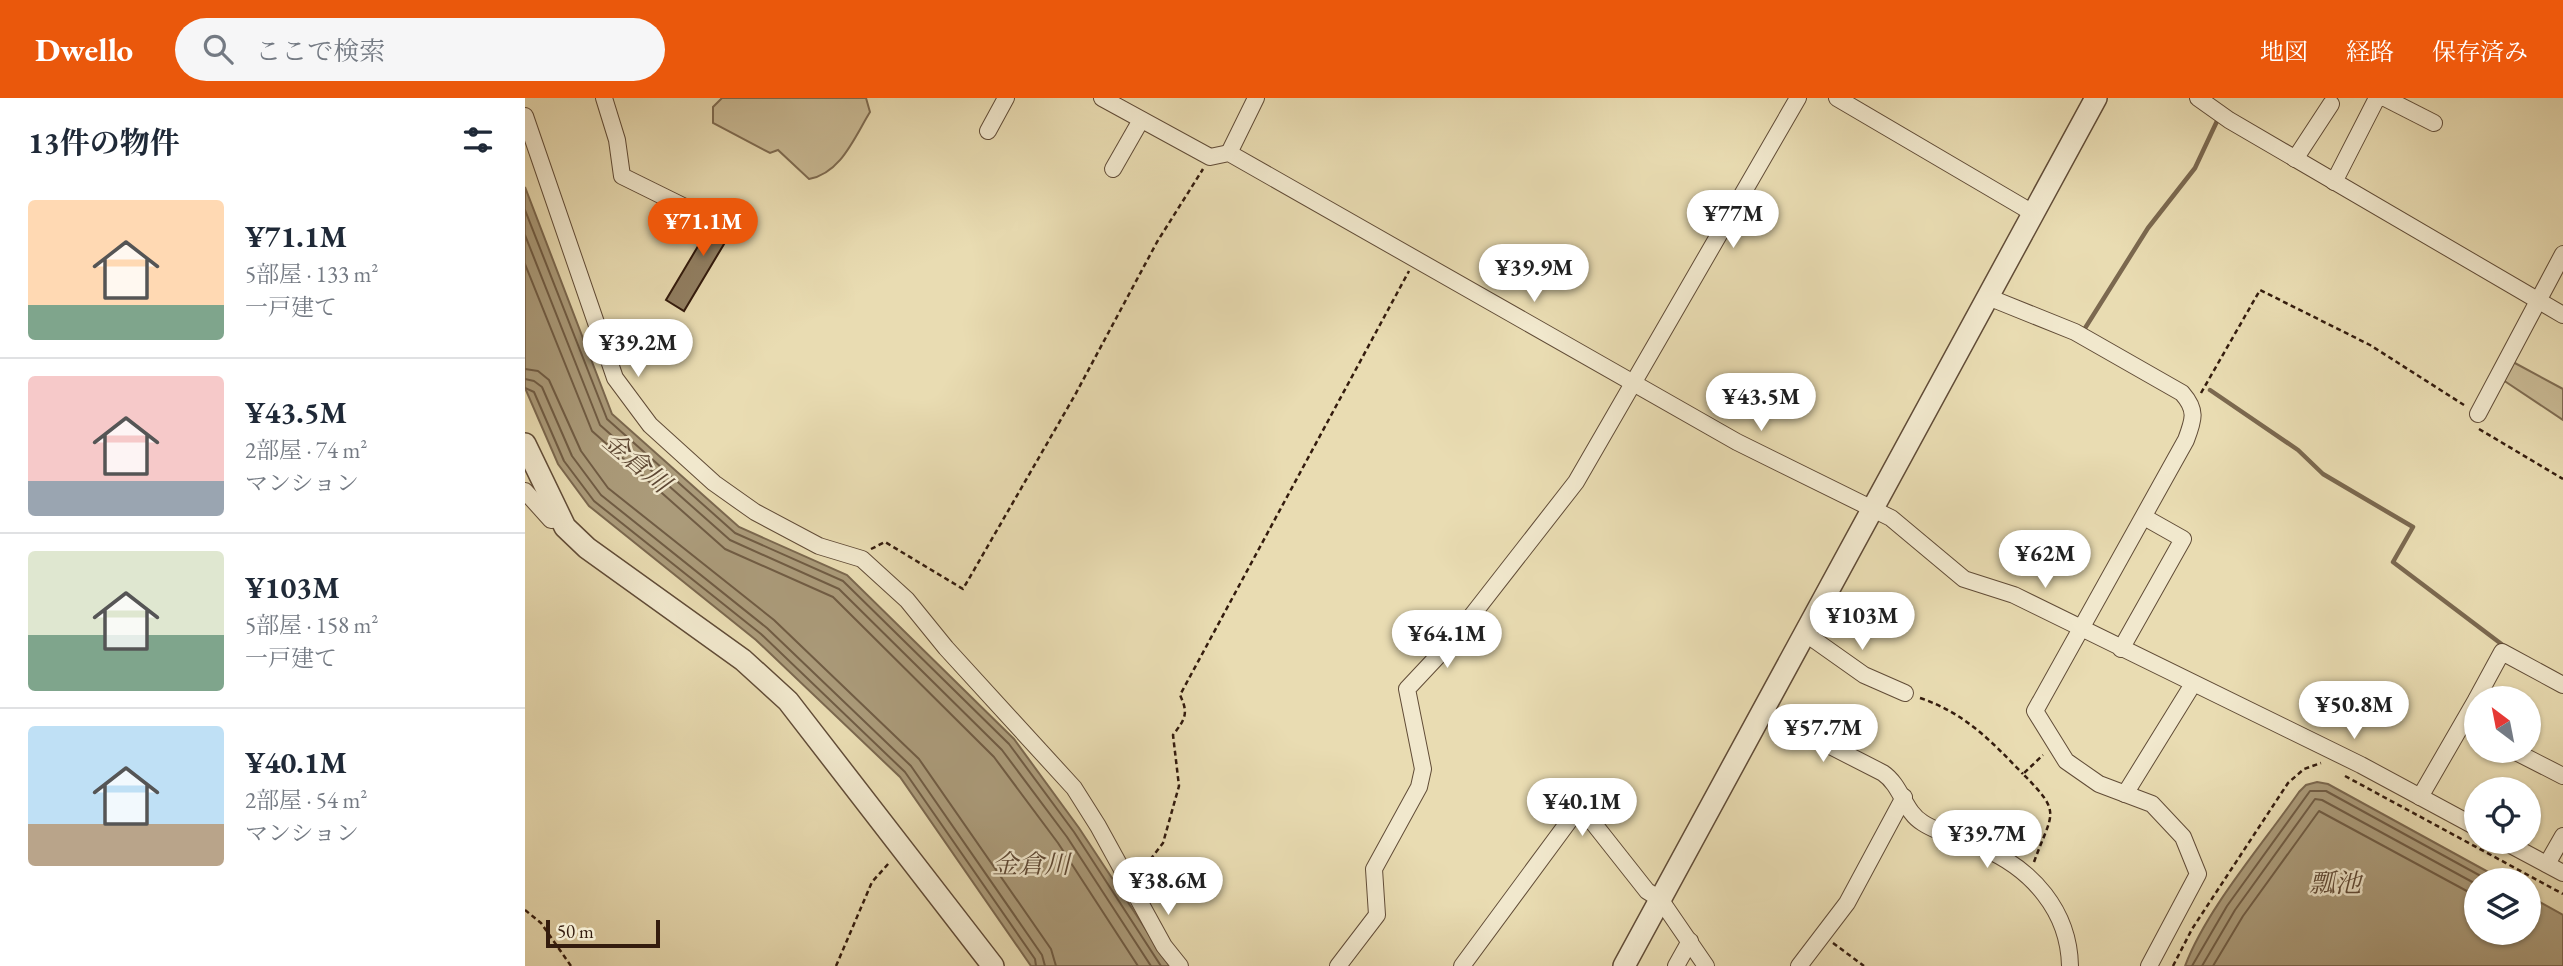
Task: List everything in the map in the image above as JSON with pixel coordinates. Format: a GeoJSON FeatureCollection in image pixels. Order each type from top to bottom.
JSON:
{"type":"FeatureCollection","features":[{"type":"Feature","properties":{"kind":"street"},"geometry":{"type":"LineString","coordinates":[[604,98],[617,140],[622,176],[693,211]]}},
{"type":"Feature","properties":{"kind":"street"},"geometry":{"type":"LineString","coordinates":[[988,131],[1006,98]]}},
{"type":"Feature","properties":{"kind":"street"},"geometry":{"type":"LineString","coordinates":[[1229,153],[1256,98]]}},
{"type":"Feature","properties":{"kind":"street"},"geometry":{"type":"LineString","coordinates":[[1338,966],[1377,915],[1374,869],[1419,787],[1423,769],[1407,689],[1452,641],[1576,482],[1798,98]]}},
{"type":"Feature","properties":{"kind":"street"},"geometry":{"type":"LineString","coordinates":[[1837,98],[2033,213]]}},
{"type":"Feature","properties":{"kind":"street"},"geometry":{"type":"LineString","coordinates":[[1624,966],[1872,508],[1885,491],[2096,98]]}},
{"type":"Feature","properties":{"kind":"street"},"geometry":{"type":"LineString","coordinates":[[2198,98],[2295,159],[2563,315]]}},
{"type":"Feature","properties":{"kind":"street"},"geometry":{"type":"LineString","coordinates":[[2334,182],[2377,98]]}},
{"type":"Feature","properties":{"kind":"street"},"geometry":{"type":"LineString","coordinates":[[2385,98],[2434,123]]}},
{"type":"Feature","properties":{"kind":"street"},"geometry":{"type":"LineString","coordinates":[[1113,101],[1141,120],[1210,157],[1229,153],[1737,442],[1891,518],[1965,579],[2014,595],[2361,765],[2464,821]]}},
{"type":"Feature","properties":{"kind":"street"},"geometry":{"type":"LineString","coordinates":[[2295,159],[2331,104]]}},
{"type":"Feature","properties":{"kind":"street"},"geometry":{"type":"LineString","coordinates":[[525,116],[615,378],[650,425],[714,483],[755,512],[819,546],[862,559],[908,600],[946,648],[1074,788],[1164,946],[1180,966]]}},
{"type":"Feature","properties":{"kind":"street"},"geometry":{"type":"LineString","coordinates":[[1113,169],[1141,120]]}},
{"type":"Feature","properties":{"kind":"street"},"geometry":{"type":"LineString","coordinates":[[2478,414],[2563,254]]}},
{"type":"Feature","properties":{"kind":"street"},"geometry":{"type":"LineString","coordinates":[[1988,297],[2074,332],[2182,393],[2192,405],[2195,416],[2186,440],[2035,711],[2066,761],[2099,783],[2152,804],[2183,836],[2198,874],[2149,966]]}},
{"type":"Feature","properties":{"kind":"street"},"geometry":{"type":"LineString","coordinates":[[525,444],[561,519],[587,548],[743,660],[788,701],[993,966]]}},
{"type":"Feature","properties":{"kind":"street"},"geometry":{"type":"LineString","coordinates":[[525,491],[551,520],[561,519]]}},
{"type":"Feature","properties":{"kind":"street"},"geometry":{"type":"LineString","coordinates":[[2121,649],[2183,539],[2144,517]]}},
{"type":"Feature","properties":{"kind":"street"},"geometry":{"type":"LineString","coordinates":[[1806,634],[1864,675],[1905,693]]}},
{"type":"Feature","properties":{"kind":"street"},"geometry":{"type":"LineString","coordinates":[[2484,686],[2502,652],[2563,685]]}},
{"type":"Feature","properties":{"kind":"street"},"geometry":{"type":"LineString","coordinates":[[2125,794],[2193,684]]}},
{"type":"Feature","properties":{"kind":"street"},"geometry":{"type":"LineString","coordinates":[[1762,711],[1883,773],[1893,780],[1912,814],[1923,823],[1987,849],[2029,876],[2053,906],[2064,926],[2070,966]]}},
{"type":"Feature","properties":{"kind":"street"},"geometry":{"type":"LineString","coordinates":[[2420,797],[2464,736]]}},
{"type":"Feature","properties":{"kind":"street"},"geometry":{"type":"LineString","coordinates":[[2538,763],[2563,776]]}},
{"type":"Feature","properties":{"kind":"street"},"geometry":{"type":"LineString","coordinates":[[1800,966],[1869,866],[1904,797]]}},
{"type":"Feature","properties":{"kind":"street"},"geometry":{"type":"LineString","coordinates":[[1462,966],[1572,817],[1583,810],[1647,891],[1660,899],[1706,966]]}},
{"type":"Feature","properties":{"kind":"street"},"geometry":{"type":"LineString","coordinates":[[2547,864],[2563,836]]}},
{"type":"Feature","properties":{"kind":"street"},"geometry":{"type":"LineString","coordinates":[[2528,854],[2563,873]]}},
{"type":"Feature","properties":{"kind":"street"},"geometry":{"type":"LineString","coordinates":[[1676,966],[1690,941]]}},
{"type":"Feature","properties":{"kind":"path"},"geometry":{"type":"LineString","coordinates":[[862,559],[871,548],[885,542],[963,590],[1075,395],[1157,242],[1210,157]]}},
{"type":"Feature","properties":{"kind":"path"},"geometry":{"type":"LineString","coordinates":[[1129,887],[1163,843],[1179,786],[1173,735],[1187,716],[1187,709],[1180,695],[1415,258]]}},
{"type":"Feature","properties":{"kind":"path"},"geometry":{"type":"LineString","coordinates":[[2192,405],[2260,290],[2370,345],[2478,414],[2479,429],[2563,479]]}},
{"type":"Feature","properties":{"kind":"path"},"geometry":{"type":"LineString","coordinates":[[1905,693],[1949,708],[1989,739],[2048,799],[2052,814],[2029,876]]}},
{"type":"Feature","properties":{"kind":"path"},"geometry":{"type":"LineString","coordinates":[[2023,774],[2055,743]]}},
{"type":"Feature","properties":{"kind":"path"},"geometry":{"type":"LineString","coordinates":[[2173,966],[2192,929],[2288,783],[2304,769],[2322,763]]}},
{"type":"Feature","properties":{"kind":"path"},"geometry":{"type":"LineString","coordinates":[[2334,770],[2563,894]]}},
{"type":"Feature","properties":{"kind":"path"},"geometry":{"type":"LineString","coordinates":[[836,966],[872,882],[886,865],[908,854]]}},
{"type":"Feature","properties":{"kind":"path"},"geometry":{"type":"LineString","coordinates":[[525,910],[541,923],[571,966]]}},
{"type":"Feature","properties":{"kind":"path"},"geometry":{"type":"LineString","coordinates":[[1822,934],[1864,966]]}},
{"type":"Feature","properties":{"kind":"shaded area"},"geometry":{"type":"Polygon","coordinates":[[[722,98],[866,98],[870,112],[838,162],[830,170],[809,179],[778,150],[770,153],[713,123],[713,107],[722,98]]]}},
{"type":"Feature","properties":{"kind":"shaded area"},"geometry":{"type":"Polygon","coordinates":[[[2513,362],[2563,389],[2563,420],[2503,380],[2513,362]]]}},
{"type":"Feature","properties":{"kind":"water","name":"金倉川"},"geometry":{"type":"Polygon","coordinates":[[[525,187],[612,414],[739,527],[847,575],[1014,739],[1079,828],[1170,966],[1031,966],[900,777],[756,640],[589,506],[558,464],[525,388],[525,187]]]}},
{"type":"Feature","properties":{"kind":"water","name":"瓢池"},"geometry":{"type":"Polygon","coordinates":[[[2317,782],[2328,784],[2481,868],[2464,868],[2464,945],[2541,945],[2541,903],[2563,915],[2563,966],[2185,966],[2221,899],[2306,785],[2317,782]]]}},
{"type":"Feature","properties":{"kind":"building"},"geometry":{"type":"Polygon","coordinates":[[[714,205],[739,219],[684,311],[666,300],[713,221],[707,218],[714,205]]]}},
{"type":"Feature","properties":{"kind":"waterway"},"geometry":{"type":"LineString","coordinates":[[2082,333],[2148,228],[2195,168],[2218,119],[2216,117]]}},
{"type":"Feature","properties":{"kind":"waterway"},"geometry":{"type":"LineString","coordinates":[[2210,390],[2298,450],[2323,474],[2413,527],[2393,562],[2504,646]]}}]}
